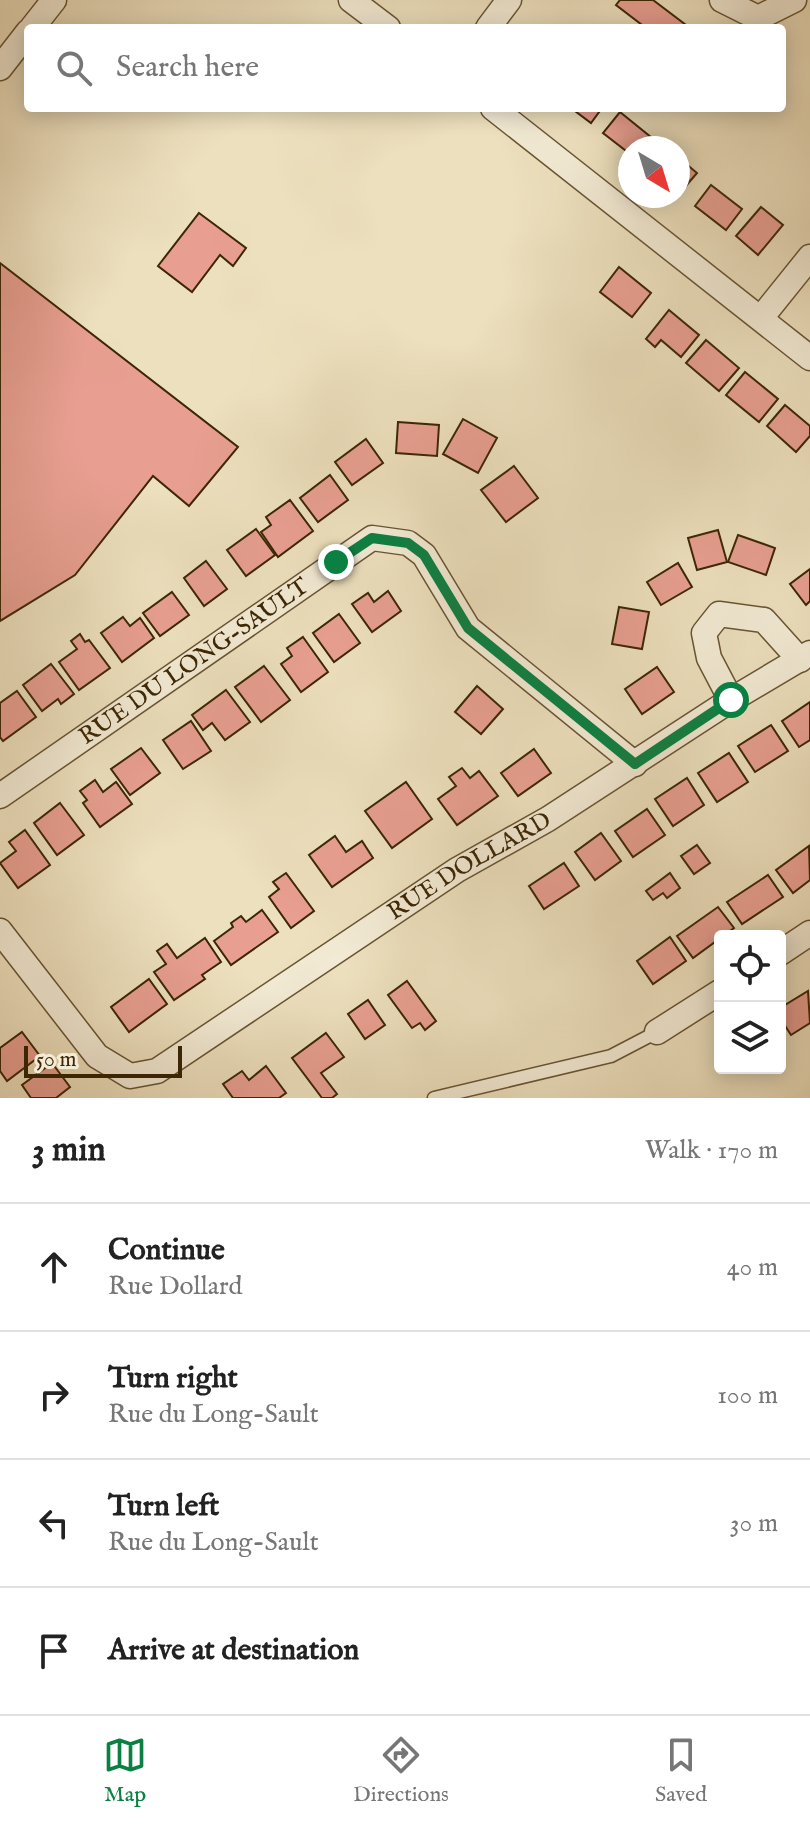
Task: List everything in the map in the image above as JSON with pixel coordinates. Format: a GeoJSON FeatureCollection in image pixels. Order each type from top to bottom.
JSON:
{"type":"FeatureCollection","features":[{"type":"Feature","properties":{"kind":"street"},"geometry":{"type":"LineString","coordinates":[[35,24],[54,0]]}},
{"type":"Feature","properties":{"kind":"street"},"geometry":{"type":"LineString","coordinates":[[351,0],[383,24]]}},
{"type":"Feature","properties":{"kind":"street"},"geometry":{"type":"LineString","coordinates":[[491,24],[509,0]]}},
{"type":"Feature","properties":{"kind":"street"},"geometry":{"type":"LineString","coordinates":[[722,0],[758,18],[794,0]]}},
{"type":"Feature","properties":{"kind":"street"},"geometry":{"type":"LineString","coordinates":[[0,68],[24,38]]}},
{"type":"Feature","properties":{"kind":"street"},"geometry":{"type":"LineString","coordinates":[[498,112],[810,358]]}},
{"type":"Feature","properties":{"kind":"street"},"geometry":{"type":"LineString","coordinates":[[761,318],[810,257]]}},
{"type":"Feature","properties":{"kind":"street","name":"RUE DU LONG-SAULT"},"geometry":{"type":"LineString","coordinates":[[0,796],[372,538],[408,543],[424,555],[468,628],[635,764]]}},
{"type":"Feature","properties":{"kind":"street"},"geometry":{"type":"LineString","coordinates":[[731,700],[709,658],[704,633],[719,614],[764,620],[805,657]]}},
{"type":"Feature","properties":{"kind":"street","name":"RUE DOLLARD"},"geometry":{"type":"LineString","coordinates":[[0,931],[97,1056],[130,1076],[157,1071],[457,870],[548,819],[731,700],[805,657]]}},
{"type":"Feature","properties":{"kind":"street"},"geometry":{"type":"LineString","coordinates":[[786,949],[810,933]]}},
{"type":"Feature","properties":{"kind":"street"},"geometry":{"type":"LineString","coordinates":[[657,1032],[714,996]]}},
{"type":"Feature","properties":{"kind":"lane"},"geometry":{"type":"LineString","coordinates":[[434,1098],[611,1056],[657,1032]]}},
{"type":"Feature","properties":{"kind":"building"},"geometry":{"type":"Polygon","coordinates":[[[620,0],[653,0],[685,24],[641,24],[616,5],[620,0]]]}},
{"type":"Feature","properties":{"kind":"building"},"geometry":{"type":"Polygon","coordinates":[[[576,112],[599,112],[591,123],[576,112]]]}},
{"type":"Feature","properties":{"kind":"building"},"geometry":{"type":"Polygon","coordinates":[[[620,112],[650,136],[618,136],[618,145],[603,133],[620,112]]]}},
{"type":"Feature","properties":{"kind":"building"},"geometry":{"type":"Polygon","coordinates":[[[690,167],[697,173],[690,181],[690,167]]]}},
{"type":"Feature","properties":{"kind":"building"},"geometry":{"type":"Polygon","coordinates":[[[711,185],[742,209],[726,230],[695,206],[711,185]]]}},
{"type":"Feature","properties":{"kind":"building"},"geometry":{"type":"Polygon","coordinates":[[[761,207],[783,225],[758,255],[736,236],[761,207]]]}},
{"type":"Feature","properties":{"kind":"building"},"geometry":{"type":"Polygon","coordinates":[[[199,213],[246,248],[233,266],[220,255],[192,292],[158,266],[199,213]]]}},
{"type":"Feature","properties":{"kind":"building"},"geometry":{"type":"Polygon","coordinates":[[[0,263],[238,447],[189,506],[153,476],[75,575],[0,621],[0,263]]]}},
{"type":"Feature","properties":{"kind":"building"},"geometry":{"type":"Polygon","coordinates":[[[619,267],[651,293],[632,317],[600,292],[619,267]]]}},
{"type":"Feature","properties":{"kind":"building"},"geometry":{"type":"Polygon","coordinates":[[[669,310],[699,335],[681,357],[661,340],[655,347],[646,339],[669,310]]]}},
{"type":"Feature","properties":{"kind":"building"},"geometry":{"type":"Polygon","coordinates":[[[706,340],[739,368],[719,391],[686,363],[706,340]]]}},
{"type":"Feature","properties":{"kind":"building"},"geometry":{"type":"Polygon","coordinates":[[[745,372],[778,399],[759,422],[726,395],[745,372]]]}},
{"type":"Feature","properties":{"kind":"building"},"geometry":{"type":"Polygon","coordinates":[[[785,405],[810,426],[810,436],[796,452],[767,426],[785,405]]]}},
{"type":"Feature","properties":{"kind":"building"},"geometry":{"type":"Polygon","coordinates":[[[463,419],[497,438],[478,473],[443,454],[463,419]]]}},
{"type":"Feature","properties":{"kind":"building"},"geometry":{"type":"Polygon","coordinates":[[[398,422],[439,425],[437,456],[396,453],[398,422]]]}},
{"type":"Feature","properties":{"kind":"building"},"geometry":{"type":"Polygon","coordinates":[[[366,439],[383,463],[352,485],[335,462],[366,439]]]}},
{"type":"Feature","properties":{"kind":"building"},"geometry":{"type":"Polygon","coordinates":[[[514,466],[538,498],[506,522],[481,490],[514,466]]]}},
{"type":"Feature","properties":{"kind":"building"},"geometry":{"type":"Polygon","coordinates":[[[330,475],[348,500],[318,522],[300,498],[330,475]]]}},
{"type":"Feature","properties":{"kind":"building"},"geometry":{"type":"Polygon","coordinates":[[[290,500],[313,531],[278,557],[261,532],[271,525],[266,517],[290,500]]]}},
{"type":"Feature","properties":{"kind":"building"},"geometry":{"type":"Polygon","coordinates":[[[256,529],[275,555],[246,576],[227,550],[256,529]]]}},
{"type":"Feature","properties":{"kind":"building"},"geometry":{"type":"Polygon","coordinates":[[[718,530],[727,562],[697,570],[688,538],[718,530]]]}},
{"type":"Feature","properties":{"kind":"building"},"geometry":{"type":"Polygon","coordinates":[[[738,535],[775,548],[766,575],[728,562],[738,535]]]}},
{"type":"Feature","properties":{"kind":"building"},"geometry":{"type":"Polygon","coordinates":[[[206,561],[227,589],[204,606],[184,578],[206,561]]]}},
{"type":"Feature","properties":{"kind":"building"},"geometry":{"type":"Polygon","coordinates":[[[678,563],[692,587],[661,605],[647,582],[678,563]]]}},
{"type":"Feature","properties":{"kind":"building"},"geometry":{"type":"Polygon","coordinates":[[[810,569],[810,601],[806,605],[790,584],[810,569]]]}},
{"type":"Feature","properties":{"kind":"building"},"geometry":{"type":"Polygon","coordinates":[[[388,591],[401,611],[372,632],[352,604],[368,593],[374,602],[388,591]]]}},
{"type":"Feature","properties":{"kind":"building"},"geometry":{"type":"Polygon","coordinates":[[[172,592],[189,615],[160,636],[143,613],[172,592]]]}},
{"type":"Feature","properties":{"kind":"building"},"geometry":{"type":"Polygon","coordinates":[[[619,607],[649,612],[642,649],[612,644],[619,607]]]}},
{"type":"Feature","properties":{"kind":"building"},"geometry":{"type":"Polygon","coordinates":[[[339,614],[360,643],[334,662],[313,633],[339,614]]]}},
{"type":"Feature","properties":{"kind":"building"},"geometry":{"type":"Polygon","coordinates":[[[123,617],[130,626],[140,618],[154,638],[122,662],[101,633],[123,617]]]}},
{"type":"Feature","properties":{"kind":"building"},"geometry":{"type":"Polygon","coordinates":[[[80,634],[85,642],[89,640],[110,668],[79,690],[59,662],[77,649],[71,641],[80,634]]]}},
{"type":"Feature","properties":{"kind":"building"},"geometry":{"type":"Polygon","coordinates":[[[303,637],[328,672],[301,692],[281,664],[292,656],[287,648],[303,637]]]}},
{"type":"Feature","properties":{"kind":"building"},"geometry":{"type":"Polygon","coordinates":[[[51,664],[74,694],[61,704],[58,699],[42,711],[23,685],[51,664]]]}},
{"type":"Feature","properties":{"kind":"building"},"geometry":{"type":"Polygon","coordinates":[[[264,666],[290,700],[261,722],[235,687],[264,666]]]}},
{"type":"Feature","properties":{"kind":"building"},"geometry":{"type":"Polygon","coordinates":[[[657,667],[674,692],[642,714],[625,689],[657,667]]]}},
{"type":"Feature","properties":{"kind":"building"},"geometry":{"type":"Polygon","coordinates":[[[477,686],[503,709],[481,734],[455,712],[477,686]]]}},
{"type":"Feature","properties":{"kind":"building"},"geometry":{"type":"Polygon","coordinates":[[[226,690],[250,722],[225,740],[212,723],[203,730],[192,715],[226,690]]]}},
{"type":"Feature","properties":{"kind":"building"},"geometry":{"type":"Polygon","coordinates":[[[17,691],[36,717],[3,741],[0,737],[0,703],[17,691]]]}},
{"type":"Feature","properties":{"kind":"building"},"geometry":{"type":"Polygon","coordinates":[[[810,702],[810,740],[799,747],[782,721],[810,702]]]}},
{"type":"Feature","properties":{"kind":"building"},"geometry":{"type":"Polygon","coordinates":[[[191,721],[211,751],[183,769],[163,740],[191,721]]]}},
{"type":"Feature","properties":{"kind":"building"},"geometry":{"type":"Polygon","coordinates":[[[771,725],[788,751],[755,772],[738,746],[771,725]]]}},
{"type":"Feature","properties":{"kind":"building"},"geometry":{"type":"Polygon","coordinates":[[[141,748],[160,773],[130,795],[111,769],[141,748]]]}},
{"type":"Feature","properties":{"kind":"building"},"geometry":{"type":"Polygon","coordinates":[[[534,749],[551,773],[518,796],[501,773],[534,749]]]}},
{"type":"Feature","properties":{"kind":"building"},"geometry":{"type":"Polygon","coordinates":[[[729,753],[748,782],[717,802],[698,773],[729,753]]]}},
{"type":"Feature","properties":{"kind":"building"},"geometry":{"type":"Polygon","coordinates":[[[462,768],[470,778],[479,771],[498,796],[457,825],[438,799],[456,786],[449,777],[462,768]]]}},
{"type":"Feature","properties":{"kind":"building"},"geometry":{"type":"Polygon","coordinates":[[[687,778],[704,805],[673,826],[655,799],[687,778]]]}},
{"type":"Feature","properties":{"kind":"building"},"geometry":{"type":"Polygon","coordinates":[[[95,780],[103,792],[116,782],[132,804],[100,827],[83,803],[87,800],[80,791],[95,780]]]}},
{"type":"Feature","properties":{"kind":"building"},"geometry":{"type":"Polygon","coordinates":[[[406,782],[432,819],[392,848],[365,811],[406,782]]]}},
{"type":"Feature","properties":{"kind":"building"},"geometry":{"type":"Polygon","coordinates":[[[60,803],[84,835],[57,855],[34,823],[60,803]]]}},
{"type":"Feature","properties":{"kind":"building"},"geometry":{"type":"Polygon","coordinates":[[[647,809],[665,835],[633,857],[615,831],[647,809]]]}},
{"type":"Feature","properties":{"kind":"building"},"geometry":{"type":"Polygon","coordinates":[[[25,830],[50,865],[18,888],[0,863],[16,851],[9,842],[25,830]]]}},
{"type":"Feature","properties":{"kind":"building"},"geometry":{"type":"Polygon","coordinates":[[[601,833],[621,861],[595,880],[575,852],[601,833]]]}},
{"type":"Feature","properties":{"kind":"building"},"geometry":{"type":"Polygon","coordinates":[[[335,836],[346,852],[362,841],[373,858],[332,887],[309,855],[335,836]]]}},
{"type":"Feature","properties":{"kind":"building"},"geometry":{"type":"Polygon","coordinates":[[[697,845],[710,863],[694,874],[681,856],[697,845]]]}},
{"type":"Feature","properties":{"kind":"building"},"geometry":{"type":"Polygon","coordinates":[[[809,846],[810,880],[793,893],[776,870],[809,846]]]}},
{"type":"Feature","properties":{"kind":"building"},"geometry":{"type":"Polygon","coordinates":[[[564,863],[579,886],[544,909],[529,886],[564,863]]]}},
{"type":"Feature","properties":{"kind":"building"},"geometry":{"type":"Polygon","coordinates":[[[286,873],[314,911],[291,928],[269,897],[279,889],[273,882],[286,873]]]}},
{"type":"Feature","properties":{"kind":"building"},"geometry":{"type":"Polygon","coordinates":[[[670,873],[680,888],[667,898],[663,893],[653,900],[646,891],[670,873]]]}},
{"type":"Feature","properties":{"kind":"building"},"geometry":{"type":"Polygon","coordinates":[[[768,875],[783,897],[742,924],[727,902],[768,875]]]}},
{"type":"Feature","properties":{"kind":"building"},"geometry":{"type":"Polygon","coordinates":[[[718,907],[734,928],[714,930],[714,943],[693,958],[677,936],[718,907]]]}},
{"type":"Feature","properties":{"kind":"building"},"geometry":{"type":"Polygon","coordinates":[[[262,910],[278,932],[231,965],[214,941],[233,927],[231,923],[241,916],[246,922],[262,910]]]}},
{"type":"Feature","properties":{"kind":"building"},"geometry":{"type":"Polygon","coordinates":[[[670,937],[686,961],[653,984],[637,961],[670,937]]]}},
{"type":"Feature","properties":{"kind":"building"},"geometry":{"type":"Polygon","coordinates":[[[205,938],[221,962],[202,975],[205,979],[174,1000],[154,972],[166,964],[157,951],[167,944],[177,958],[205,938]]]}},
{"type":"Feature","properties":{"kind":"building"},"geometry":{"type":"Polygon","coordinates":[[[149,979],[167,1004],[129,1032],[111,1007],[149,979]]]}},
{"type":"Feature","properties":{"kind":"building"},"geometry":{"type":"Polygon","coordinates":[[[407,981],[436,1021],[425,1030],[420,1023],[412,1028],[388,995],[407,981]]]}},
{"type":"Feature","properties":{"kind":"building"},"geometry":{"type":"Polygon","coordinates":[[[808,991],[810,1023],[791,1035],[786,1027],[786,1004],[808,991]]]}},
{"type":"Feature","properties":{"kind":"building"},"geometry":{"type":"Polygon","coordinates":[[[368,1000],[385,1025],[365,1039],[348,1014],[368,1000]]]}},
{"type":"Feature","properties":{"kind":"building"},"geometry":{"type":"Polygon","coordinates":[[[22,1032],[40,1056],[7,1081],[0,1071],[0,1048],[22,1032]]]}},
{"type":"Feature","properties":{"kind":"building"},"geometry":{"type":"Polygon","coordinates":[[[326,1033],[344,1057],[321,1073],[337,1094],[332,1098],[322,1098],[292,1058],[326,1033]]]}},
{"type":"Feature","properties":{"kind":"building"},"geometry":{"type":"Polygon","coordinates":[[[52,1063],[70,1087],[56,1098],[31,1098],[22,1085],[52,1063]]]}},
{"type":"Feature","properties":{"kind":"building"},"geometry":{"type":"Polygon","coordinates":[[[266,1066],[286,1093],[279,1098],[233,1098],[223,1084],[242,1071],[249,1080],[266,1066]]]}},
{"type":"Feature","properties":{"kind":"route"},"geometry":{"type":"LineString","coordinates":[[336,562],[372,538],[408,543],[424,555],[468,628],[635,764],[731,700]]}}]}
